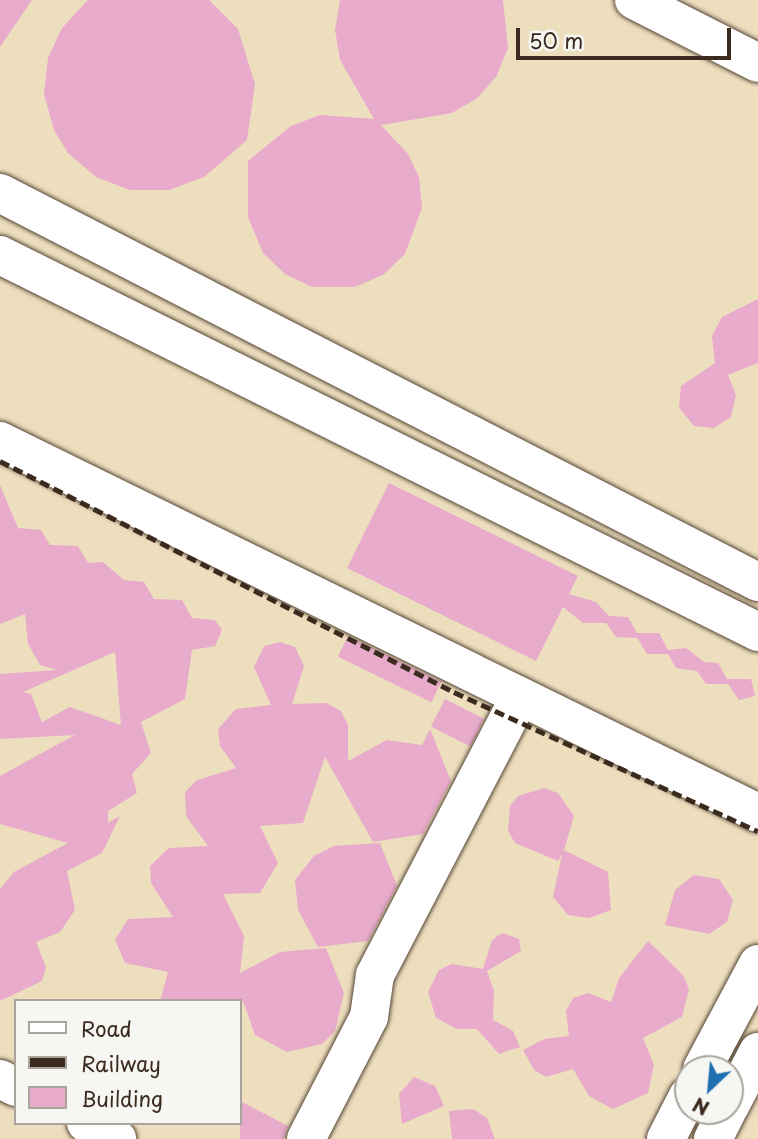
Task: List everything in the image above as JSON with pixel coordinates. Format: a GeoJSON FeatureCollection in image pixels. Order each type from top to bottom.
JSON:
{"type":"FeatureCollection","features":[{"type":"Feature","properties":{"kind":"lane"},"geometry":{"type":"LineString","coordinates":[[634,0],[758,63]]}},
{"type":"Feature","properties":{"kind":"lane"},"geometry":{"type":"LineString","coordinates":[[0,193],[758,582]]}},
{"type":"Feature","properties":{"kind":"lane"},"geometry":{"type":"LineString","coordinates":[[0,255],[758,632]]}},
{"type":"Feature","properties":{"kind":"lane"},"geometry":{"type":"LineString","coordinates":[[0,441],[758,813]]}},
{"type":"Feature","properties":{"kind":"lane"},"geometry":{"type":"LineString","coordinates":[[306,1139],[369,1017],[375,975],[520,696]]}},
{"type":"Feature","properties":{"kind":"lane"},"geometry":{"type":"LineString","coordinates":[[709,1055],[758,964]]}},
{"type":"Feature","properties":{"kind":"lane"},"geometry":{"type":"LineString","coordinates":[[744,1079],[758,1052]]}},
{"type":"Feature","properties":{"kind":"lane"},"geometry":{"type":"LineString","coordinates":[[90,1125],[117,1139]]}},
{"type":"Feature","properties":{"kind":"building"},"geometry":{"type":"Polygon","coordinates":[[[0,0],[32,0],[0,47],[0,0]]]}},
{"type":"Feature","properties":{"kind":"building"},"geometry":{"type":"Polygon","coordinates":[[[88,0],[209,0],[238,29],[255,84],[247,140],[204,177],[169,190],[130,190],[96,177],[68,153],[54,130],[44,94],[48,58],[62,28],[88,0]]]}},
{"type":"Feature","properties":{"kind":"building"},"geometry":{"type":"Polygon","coordinates":[[[340,0],[503,0],[508,48],[496,77],[476,99],[452,113],[381,125],[408,154],[419,177],[422,208],[405,254],[383,275],[355,287],[312,287],[285,274],[263,253],[248,217],[248,161],[291,126],[320,115],[374,119],[340,60],[335,30],[340,0]]]}},
{"type":"Feature","properties":{"kind":"building"},"geometry":{"type":"Polygon","coordinates":[[[758,299],[758,363],[728,375],[736,395],[731,417],[714,428],[694,426],[679,408],[681,386],[715,363],[712,336],[722,317],[758,299]]]}},
{"type":"Feature","properties":{"kind":"building"},"geometry":{"type":"Polygon","coordinates":[[[389,483],[578,576],[569,594],[596,602],[609,616],[628,617],[637,633],[659,633],[668,650],[686,648],[704,662],[718,663],[727,679],[751,679],[755,696],[739,700],[728,684],[706,684],[697,671],[676,668],[668,654],[647,654],[637,638],[616,637],[606,623],[583,623],[563,607],[536,661],[347,568],[389,483]]]}},
{"type":"Feature","properties":{"kind":"building"},"geometry":{"type":"Polygon","coordinates":[[[0,485],[18,528],[41,530],[50,545],[78,546],[88,563],[103,562],[124,580],[144,582],[154,599],[182,600],[192,618],[215,620],[222,630],[215,646],[192,650],[185,699],[141,722],[151,753],[132,774],[137,793],[108,811],[108,823],[120,816],[102,853],[67,871],[75,910],[60,932],[36,942],[46,967],[42,981],[0,1001],[0,889],[14,872],[68,843],[0,824],[0,776],[75,735],[0,739],[0,674],[57,670],[40,665],[28,644],[25,614],[0,624],[0,485]],[[115,652],[23,692],[31,694],[42,722],[70,707],[121,725],[115,652]]]}},
{"type":"Feature","properties":{"kind":"building"},"geometry":{"type":"Polygon","coordinates":[[[348,636],[441,682],[431,702],[338,657],[348,636]]]}},
{"type":"Feature","properties":{"kind":"building"},"geometry":{"type":"Polygon","coordinates":[[[280,642],[295,647],[304,666],[292,704],[326,703],[341,711],[348,725],[348,761],[387,740],[422,745],[430,729],[451,781],[423,834],[373,842],[325,757],[303,823],[260,826],[278,863],[260,893],[223,894],[244,936],[240,973],[280,952],[326,948],[344,993],[335,1031],[322,1044],[287,1052],[255,1035],[242,999],[161,999],[168,972],[125,963],[115,940],[128,919],[173,917],[151,883],[150,866],[169,848],[208,846],[186,816],[185,792],[197,780],[236,768],[220,746],[218,729],[236,709],[271,705],[254,667],[264,646],[280,642]]]}},
{"type":"Feature","properties":{"kind":"building"},"geometry":{"type":"Polygon","coordinates":[[[445,699],[484,719],[470,747],[431,727],[445,699]]]}},
{"type":"Feature","properties":{"kind":"building"},"geometry":{"type":"Polygon","coordinates":[[[544,788],[558,793],[574,816],[564,850],[608,872],[611,910],[589,918],[568,915],[553,897],[562,854],[558,861],[515,843],[508,831],[510,806],[518,796],[544,788]]]}},
{"type":"Feature","properties":{"kind":"building"},"geometry":{"type":"Polygon","coordinates":[[[380,843],[397,886],[368,941],[318,947],[298,910],[295,880],[314,856],[334,846],[380,843]]]}},
{"type":"Feature","properties":{"kind":"building"},"geometry":{"type":"Polygon","coordinates":[[[694,875],[719,879],[733,900],[727,922],[709,934],[665,925],[675,890],[694,875]]]}},
{"type":"Feature","properties":{"kind":"building"},"geometry":{"type":"Polygon","coordinates":[[[502,933],[519,939],[521,951],[487,971],[494,991],[493,1020],[513,1031],[520,1047],[499,1054],[477,1029],[457,1029],[436,1018],[428,992],[439,970],[452,964],[483,969],[492,940],[502,933]]]}},
{"type":"Feature","properties":{"kind":"building"},"geometry":{"type":"Polygon","coordinates":[[[648,941],[683,975],[689,989],[682,1017],[643,1038],[654,1065],[648,1093],[613,1109],[589,1096],[573,1069],[546,1077],[534,1070],[523,1050],[544,1039],[569,1036],[566,1011],[573,998],[588,993],[611,1002],[619,978],[648,941]]]}},
{"type":"Feature","properties":{"kind":"building"},"geometry":{"type":"Polygon","coordinates":[[[414,1077],[435,1086],[444,1106],[402,1124],[399,1094],[414,1077]]]}},
{"type":"Feature","properties":{"kind":"building"},"geometry":{"type":"Polygon","coordinates":[[[242,1102],[288,1126],[284,1139],[240,1139],[242,1102]]]}},
{"type":"Feature","properties":{"kind":"building"},"geometry":{"type":"Polygon","coordinates":[[[473,1109],[487,1118],[495,1139],[452,1139],[449,1111],[473,1109]]]}},
{"type":"Feature","properties":{"kind":"railway"},"geometry":{"type":"LineString","coordinates":[[0,461],[454,692],[758,831]]}}]}
